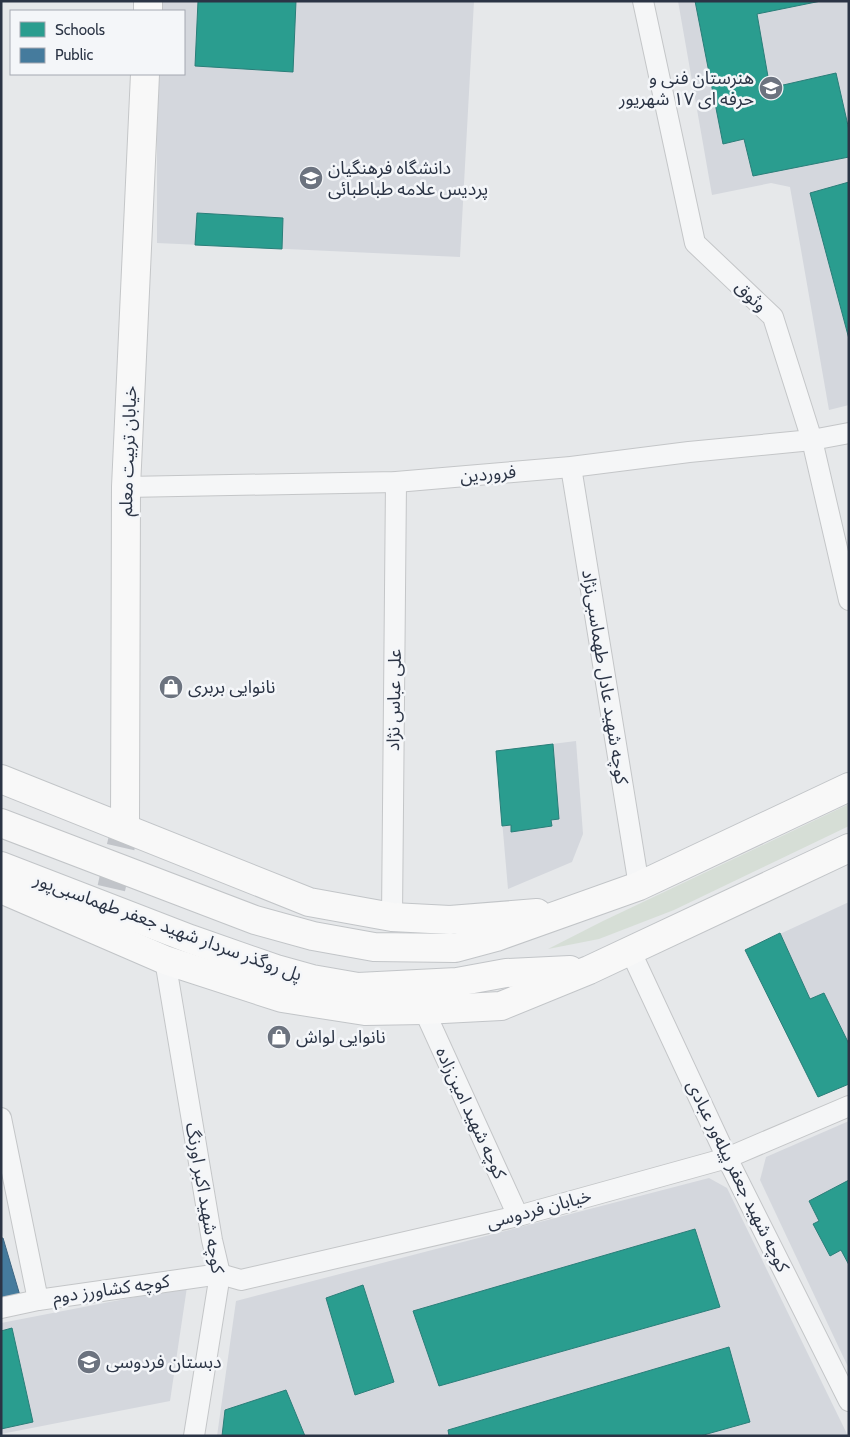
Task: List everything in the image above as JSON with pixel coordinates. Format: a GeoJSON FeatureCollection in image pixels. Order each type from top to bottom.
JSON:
{"type":"FeatureCollection","features":[{"type":"Feature","properties":{"kind":"main road","name":"خیابان تربیت معلم"},"geometry":{"type":"LineString","coordinates":[[124,828],[126,487],[145,75]]}},
{"type":"Feature","properties":{"kind":"main road"},"geometry":{"type":"LineString","coordinates":[[1,779],[309,902],[392,917],[450,920],[566,912]]}},
{"type":"Feature","properties":{"kind":"main road","name":"پل روگذر سردار شهید جعفر طهماسبی‌پور"},"geometry":{"type":"LineString","coordinates":[[1,823],[255,920],[313,936],[374,947],[454,948],[496,937],[639,886],[849,787]]}},
{"type":"Feature","properties":{"kind":"main road"},"geometry":{"type":"LineString","coordinates":[[1,889],[165,960],[282,998],[365,1011],[424,1010],[501,1006],[589,970],[849,848]]}},
{"type":"Feature","properties":{"kind":"main road","name":"پل روگذر سردار شهید جعفر طهماسبی‌پور"},"geometry":{"type":"LineString","coordinates":[[1,866],[190,938],[276,969],[312,979],[358,987],[457,982],[506,973],[589,970]]}},
{"type":"Feature","properties":{"kind":"street","name":"وثوق"},"geometry":{"type":"LineString","coordinates":[[643,1],[695,243],[773,316],[812,440],[849,600]]}},
{"type":"Feature","properties":{"kind":"street","name":"فروردین"},"geometry":{"type":"LineString","coordinates":[[126,487],[396,482],[571,467],[689,452],[812,440],[849,433]]}},
{"type":"Feature","properties":{"kind":"street","name":"کوچه شهید عادل طهماسبی‌نژاد"},"geometry":{"type":"LineString","coordinates":[[571,467],[639,886]]}},
{"type":"Feature","properties":{"kind":"street","name":"علی عباس نژاد"},"geometry":{"type":"LineString","coordinates":[[392,917],[396,482]]}},
{"type":"Feature","properties":{"kind":"street","name":"کوچه شهید جعفر پیله‌ور عبادی"},"geometry":{"type":"LineString","coordinates":[[630,950],[727,1158],[849,1400]]}},
{"type":"Feature","properties":{"kind":"street","name":"کوچه شهید اکبر اورنگ"},"geometry":{"type":"LineString","coordinates":[[165,960],[212,1240],[220,1274],[194,1436]]}},
{"type":"Feature","properties":{"kind":"street","name":"کوچه شهید امین‌زاده"},"geometry":{"type":"LineString","coordinates":[[424,1010],[518,1216]]}},
{"type":"Feature","properties":{"kind":"street","name":"خیابان فردوسی"},"geometry":{"type":"LineString","coordinates":[[220,1274],[241,1280],[518,1216],[727,1158],[849,1106]]}},
{"type":"Feature","properties":{"kind":"street"},"geometry":{"type":"LineString","coordinates":[[1,1118],[38,1300]]}},
{"type":"Feature","properties":{"kind":"street","name":"کوچه کشاورز دوم"},"geometry":{"type":"LineString","coordinates":[[1,1308],[38,1300],[220,1274]]}},
{"type":"Feature","properties":{"kind":"shaded area","name":"دانشگاه فرهنگیان پردیس علامه طباطبائی"},"geometry":{"type":"Polygon","coordinates":[[[162,1],[474,1],[460,257],[157,243],[157,112],[159,75],[185,75],[185,10],[162,10],[162,1]]]}},
{"type":"Feature","properties":{"kind":"shaded area","name":"هنرستان فنی و حرفه ای ۱۷ شهریور"},"geometry":{"type":"Polygon","coordinates":[[[678,1],[849,1],[849,405],[829,410],[790,187],[771,183],[712,195],[678,1]]]}},
{"type":"Feature","properties":{"kind":"shaded area"},"geometry":{"type":"Polygon","coordinates":[[[576,741],[583,834],[572,862],[508,889],[496,751],[576,741]]]}},
{"type":"Feature","properties":{"kind":"shaded area"},"geometry":{"type":"Polygon","coordinates":[[[849,804],[849,826],[674,910],[599,939],[548,949],[603,921],[849,804]]]}},
{"type":"Feature","properties":{"kind":"shaded area"},"geometry":{"type":"Polygon","coordinates":[[[849,902],[849,1084],[818,1097],[745,950],[849,902]]]}},
{"type":"Feature","properties":{"kind":"shaded area"},"geometry":{"type":"Polygon","coordinates":[[[849,1121],[849,1369],[760,1180],[766,1157],[849,1121]]]}},
{"type":"Feature","properties":{"kind":"shaded area"},"geometry":{"type":"Polygon","coordinates":[[[709,1178],[727,1188],[848,1436],[217,1436],[236,1301],[709,1178]]]}},
{"type":"Feature","properties":{"kind":"shaded area","name":"دبستان فردوسی"},"geometry":{"type":"Polygon","coordinates":[[[187,1287],[170,1401],[1,1434],[1,1323],[187,1287]]]}},
{"type":"Feature","properties":{"kind":"building: Schools"},"geometry":{"type":"Polygon","coordinates":[[[198,1],[296,1],[293,72],[195,66],[198,1]]]}},
{"type":"Feature","properties":{"kind":"building: Schools"},"geometry":{"type":"Polygon","coordinates":[[[695,1],[821,1],[757,14],[770,88],[836,73],[849,130],[849,157],[753,176],[744,139],[723,144],[695,1]]]}},
{"type":"Feature","properties":{"kind":"building: Schools"},"geometry":{"type":"Polygon","coordinates":[[[849,182],[849,339],[810,193],[849,182]]]}},
{"type":"Feature","properties":{"kind":"building: Schools"},"geometry":{"type":"Polygon","coordinates":[[[197,213],[283,218],[282,249],[195,245],[197,213]]]}},
{"type":"Feature","properties":{"kind":"building: Schools"},"geometry":{"type":"Polygon","coordinates":[[[553,744],[559,819],[551,820],[552,826],[511,832],[511,825],[502,826],[496,751],[553,744]]]}},
{"type":"Feature","properties":{"kind":"building: Schools"},"geometry":{"type":"Polygon","coordinates":[[[780,933],[810,999],[824,993],[849,1044],[849,1084],[818,1097],[745,950],[780,933]]]}},
{"type":"Feature","properties":{"kind":"building: Schools"},"geometry":{"type":"Polygon","coordinates":[[[849,1180],[849,1265],[841,1250],[830,1256],[813,1224],[819,1221],[809,1201],[849,1180]]]}},
{"type":"Feature","properties":{"kind":"building: Schools"},"geometry":{"type":"Polygon","coordinates":[[[695,1229],[720,1307],[439,1386],[413,1311],[695,1229]]]}},
{"type":"Feature","properties":{"kind":"building: Schools"},"geometry":{"type":"Polygon","coordinates":[[[363,1285],[394,1382],[355,1395],[326,1298],[363,1285]]]}},
{"type":"Feature","properties":{"kind":"building: Schools"},"geometry":{"type":"Polygon","coordinates":[[[12,1328],[33,1422],[1,1429],[1,1331],[12,1328]]]}},
{"type":"Feature","properties":{"kind":"building: Schools"},"geometry":{"type":"Polygon","coordinates":[[[729,1347],[750,1422],[700,1436],[449,1436],[448,1430],[729,1347]]]}},
{"type":"Feature","properties":{"kind":"building: Schools"},"geometry":{"type":"Polygon","coordinates":[[[286,1390],[305,1436],[222,1436],[225,1410],[286,1390]]]}},
{"type":"Feature","properties":{"kind":"building: Public"},"geometry":{"type":"Polygon","coordinates":[[[1,1238],[3,1238],[21,1299],[1,1303],[1,1238]]]}},
{"type":"Feature","properties":{"kind":"tunnel"},"geometry":{"type":"LineString","coordinates":[[102,929],[125,828]]}},
{"type":"Feature","properties":{"kind":"place","name":"هنرستان فنی و حرفه ای ۱۷ شهریور"},"geometry":{"type":"Point","coordinates":[771,88]}},
{"type":"Feature","properties":{"kind":"place","name":"دانشگاه فرهنگیان پردیس علامه طباطبائی"},"geometry":{"type":"Point","coordinates":[311,178]}},
{"type":"Feature","properties":{"kind":"place","name":"نانوایی بربری"},"geometry":{"type":"Point","coordinates":[171,687]}},
{"type":"Feature","properties":{"kind":"place","name":"نانوایی لواش"},"geometry":{"type":"Point","coordinates":[279,1037]}},
{"type":"Feature","properties":{"kind":"place","name":"دبستان فردوسی"},"geometry":{"type":"Point","coordinates":[89,1362]}}]}
